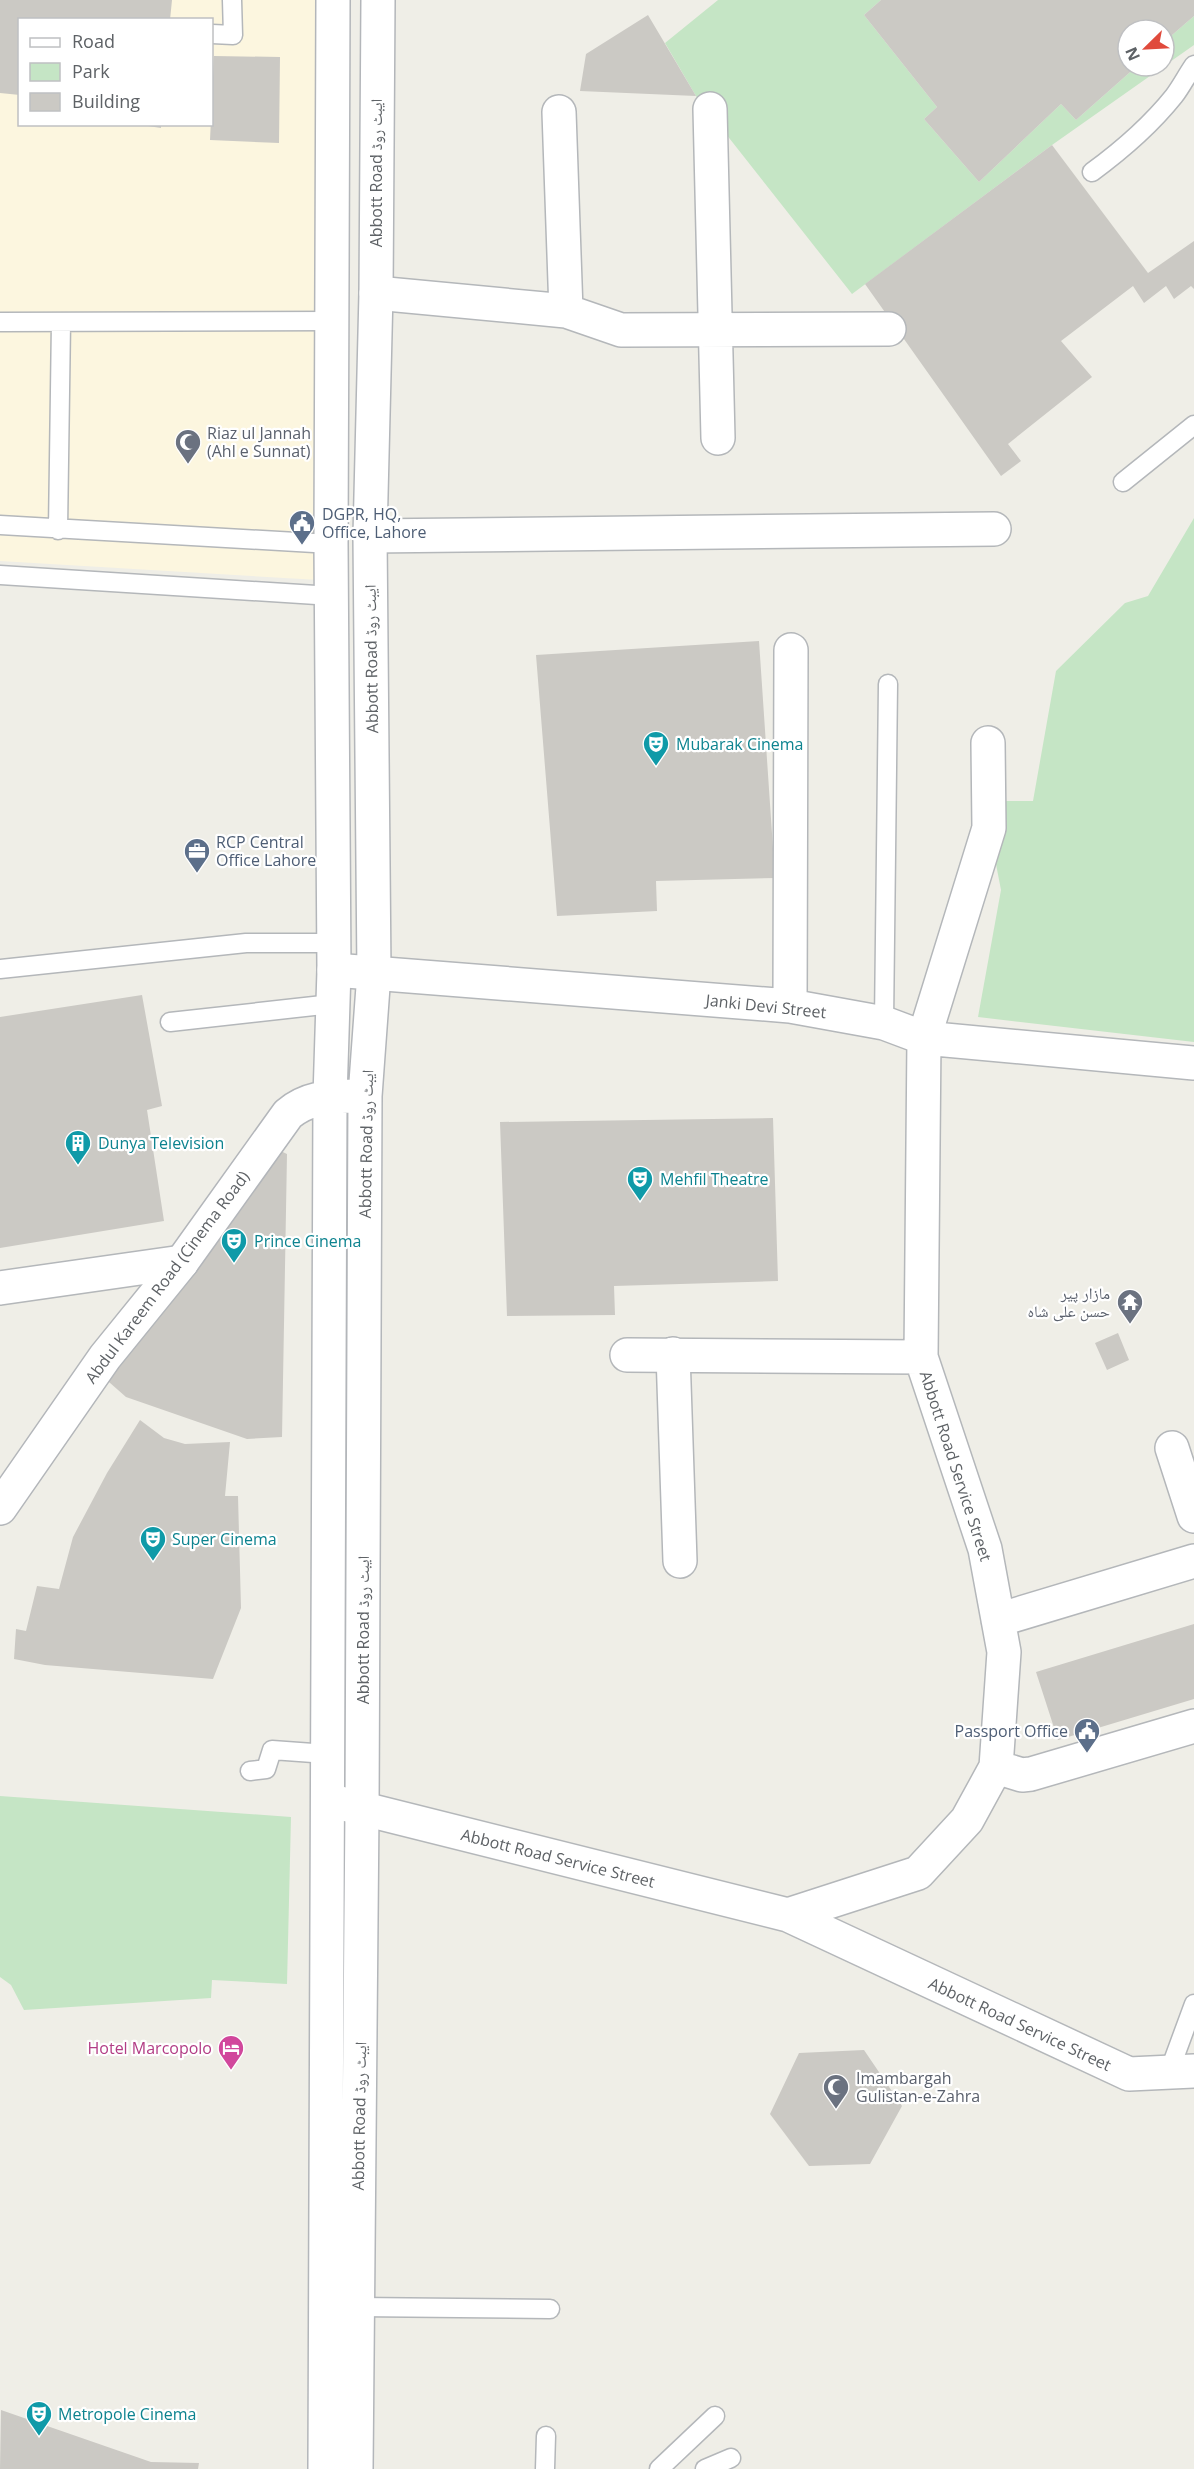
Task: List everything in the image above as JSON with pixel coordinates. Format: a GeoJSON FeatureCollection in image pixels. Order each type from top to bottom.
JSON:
{"type":"FeatureCollection","features":[{"type":"Feature","properties":{"kind":"street","name":"Abbott Road ایبٹ روڈ"},"geometry":{"type":"LineString","coordinates":[[326,2469],[330,1097],[334,957],[331,544],[333,0]]}},
{"type":"Feature","properties":{"kind":"street","name":"Abbott Road ایبٹ روڈ"},"geometry":{"type":"LineString","coordinates":[[356,2469],[365,1096],[374,973],[370,536],[376,293],[378,0]]}},
{"type":"Feature","properties":{"kind":"street"},"geometry":{"type":"LineString","coordinates":[[710,109],[718,438]]}},
{"type":"Feature","properties":{"kind":"street"},"geometry":{"type":"LineString","coordinates":[[559,112],[566,311]]}},
{"type":"Feature","properties":{"kind":"street"},"geometry":{"type":"LineString","coordinates":[[333,118],[376,120]]}},
{"type":"Feature","properties":{"kind":"street"},"geometry":{"type":"LineString","coordinates":[[376,293],[566,311],[621,330],[889,329]]}},
{"type":"Feature","properties":{"kind":"street"},"geometry":{"type":"LineString","coordinates":[[370,536],[994,529]]}},
{"type":"Feature","properties":{"kind":"street"},"geometry":{"type":"LineString","coordinates":[[790,1006],[791,650]]}},
{"type":"Feature","properties":{"kind":"street","name":"Abbott Road Service Street"},"geometry":{"type":"LineString","coordinates":[[788,1915],[918,1873],[967,1820],[996,1767],[1004,1652],[985,1549],[921,1358],[924,1038],[989,828],[988,743]]}},
{"type":"Feature","properties":{"kind":"street","name":"Janki Devi Street"},"geometry":{"type":"LineString","coordinates":[[334,957],[374,973],[790,1006],[884,1023],[924,1038],[1194,1064]]}},
{"type":"Feature","properties":{"kind":"street","name":"Abdul Kareem Road (Cinema Road)"},"geometry":{"type":"LineString","coordinates":[[0,1508],[105,1357],[183,1262],[288,1114],[311,1100],[365,1096]]}},
{"type":"Feature","properties":{"kind":"street"},"geometry":{"type":"LineString","coordinates":[[0,1288],[183,1262]]}},
{"type":"Feature","properties":{"kind":"street"},"geometry":{"type":"LineString","coordinates":[[673,1354],[680,1561]]}},
{"type":"Feature","properties":{"kind":"street"},"geometry":{"type":"LineString","coordinates":[[627,1355],[921,1358]]}},
{"type":"Feature","properties":{"kind":"street"},"geometry":{"type":"LineString","coordinates":[[1172,1448],[1194,1516]]}},
{"type":"Feature","properties":{"kind":"street"},"geometry":{"type":"LineString","coordinates":[[998,1620],[1194,1561]]}},
{"type":"Feature","properties":{"kind":"street"},"geometry":{"type":"LineString","coordinates":[[996,1767],[1022,1775],[1031,1774],[1194,1726]]}},
{"type":"Feature","properties":{"kind":"street","name":"Abbott Road Service Street"},"geometry":{"type":"LineString","coordinates":[[328,1799],[362,1810],[788,1915],[1129,2074],[1181,2071]]}},
{"type":"Feature","properties":{"kind":"lane"},"geometry":{"type":"LineString","coordinates":[[213,34],[232,35],[232,0]]}},
{"type":"Feature","properties":{"kind":"lane"},"geometry":{"type":"LineString","coordinates":[[1092,172],[1131,143],[1156,117],[1194,65]]}},
{"type":"Feature","properties":{"kind":"lane"},"geometry":{"type":"LineString","coordinates":[[0,322],[332,321]]}},
{"type":"Feature","properties":{"kind":"lane"},"geometry":{"type":"LineString","coordinates":[[58,530],[61,322]]}},
{"type":"Feature","properties":{"kind":"lane"},"geometry":{"type":"LineString","coordinates":[[1123,482],[1194,425]]}},
{"type":"Feature","properties":{"kind":"lane"},"geometry":{"type":"LineString","coordinates":[[0,525],[331,544]]}},
{"type":"Feature","properties":{"kind":"lane"},"geometry":{"type":"LineString","coordinates":[[0,575],[332,596]]}},
{"type":"Feature","properties":{"kind":"lane"},"geometry":{"type":"LineString","coordinates":[[884,1023],[888,684]]}},
{"type":"Feature","properties":{"kind":"lane"},"geometry":{"type":"LineString","coordinates":[[0,969],[246,943],[334,957]]}},
{"type":"Feature","properties":{"kind":"lane"},"geometry":{"type":"LineString","coordinates":[[170,1022],[332,1004]]}},
{"type":"Feature","properties":{"kind":"lane"},"geometry":{"type":"LineString","coordinates":[[250,1771],[266,1769],[273,1750],[327,1754]]}},
{"type":"Feature","properties":{"kind":"lane"},"geometry":{"type":"LineString","coordinates":[[1181,2071],[1194,2004]]}},
{"type":"Feature","properties":{"kind":"lane"},"geometry":{"type":"LineString","coordinates":[[357,2307],[550,2309]]}},
{"type":"Feature","properties":{"kind":"lane"},"geometry":{"type":"LineString","coordinates":[[659,2469],[715,2416]]}},
{"type":"Feature","properties":{"kind":"lane"},"geometry":{"type":"LineString","coordinates":[[545,2469],[546,2436]]}},
{"type":"Feature","properties":{"kind":"lane"},"geometry":{"type":"LineString","coordinates":[[705,2469],[731,2458]]}},
{"type":"Feature","properties":{"kind":"shaded area"},"geometry":{"type":"Polygon","coordinates":[[[0,0],[328,0],[319,580],[0,561],[0,0]]]}},
{"type":"Feature","properties":{"kind":"green space"},"geometry":{"type":"Polygon","coordinates":[[[718,0],[881,0],[864,15],[937,107],[924,119],[979,182],[1061,104],[1076,120],[1123,78],[1147,78],[1052,145],[852,294],[696,96],[665,43],[718,0]]]}},
{"type":"Feature","properties":{"kind":"green space"},"geometry":{"type":"Polygon","coordinates":[[[1194,16],[1194,45],[1176,58],[1176,32],[1194,16]]]}},
{"type":"Feature","properties":{"kind":"green space"},"geometry":{"type":"Polygon","coordinates":[[[1194,518],[1194,1042],[978,1017],[1001,890],[989,828],[988,801],[1033,801],[1056,671],[1125,603],[1148,596],[1194,518]]]}},
{"type":"Feature","properties":{"kind":"green space"},"geometry":{"type":"Polygon","coordinates":[[[0,1796],[291,1817],[287,1984],[212,1980],[211,1998],[24,2010],[11,1985],[0,1977],[0,1796]]]}},
{"type":"Feature","properties":{"kind":"building"},"geometry":{"type":"Polygon","coordinates":[[[0,0],[172,0],[170,18],[18,18],[18,95],[0,93],[0,0]]]}},
{"type":"Feature","properties":{"kind":"building"},"geometry":{"type":"Polygon","coordinates":[[[881,0],[1194,0],[1194,16],[1176,32],[1176,18],[1116,18],[1116,78],[1123,78],[1076,120],[1061,104],[979,182],[924,119],[937,107],[864,15],[881,0]]]}},
{"type":"Feature","properties":{"kind":"building"},"geometry":{"type":"Polygon","coordinates":[[[648,15],[696,96],[580,91],[586,54],[648,15]]]}},
{"type":"Feature","properties":{"kind":"building"},"geometry":{"type":"Polygon","coordinates":[[[214,56],[280,57],[279,143],[210,140],[211,126],[213,126],[214,56]]]}},
{"type":"Feature","properties":{"kind":"building"},"geometry":{"type":"Polygon","coordinates":[[[1052,145],[1148,273],[1194,241],[1194,289],[1191,286],[1174,299],[1166,286],[1144,303],[1133,286],[1061,341],[1092,377],[1008,444],[1021,461],[1001,476],[865,284],[1052,145]]]}},
{"type":"Feature","properties":{"kind":"building","name":"Mubarak Cinema"},"geometry":{"type":"Polygon","coordinates":[[[759,641],[775,878],[656,881],[657,911],[557,916],[536,655],[759,641]]]}},
{"type":"Feature","properties":{"kind":"building","name":"Dunya Television"},"geometry":{"type":"Polygon","coordinates":[[[142,995],[162,1106],[147,1110],[164,1221],[0,1248],[0,1017],[142,995]]]}},
{"type":"Feature","properties":{"kind":"building","name":"Mehfil Theatre"},"geometry":{"type":"Polygon","coordinates":[[[773,1118],[778,1281],[614,1286],[615,1315],[507,1316],[500,1122],[773,1118]]]}},
{"type":"Feature","properties":{"kind":"building","name":"Prince Cinema"},"geometry":{"type":"Polygon","coordinates":[[[272,1147],[287,1154],[282,1437],[247,1439],[126,1397],[101,1375],[272,1147]]]}},
{"type":"Feature","properties":{"kind":"building"},"geometry":{"type":"Polygon","coordinates":[[[1118,1333],[1129,1360],[1107,1370],[1095,1343],[1118,1333]]]}},
{"type":"Feature","properties":{"kind":"building","name":"Super Cinema"},"geometry":{"type":"Polygon","coordinates":[[[140,1420],[164,1438],[185,1444],[230,1442],[225,1496],[238,1496],[241,1608],[213,1679],[45,1665],[14,1659],[16,1629],[26,1631],[37,1586],[59,1589],[73,1537],[107,1473],[140,1420]]]}},
{"type":"Feature","properties":{"kind":"building"},"geometry":{"type":"Polygon","coordinates":[[[1194,1624],[1194,1699],[1058,1740],[1036,1672],[1194,1624]]]}},
{"type":"Feature","properties":{"kind":"building","name":"Imambargah Gulistan-e-Zahra"},"geometry":{"type":"Polygon","coordinates":[[[864,2050],[902,2106],[870,2164],[809,2166],[770,2114],[799,2053],[864,2050]]]}},
{"type":"Feature","properties":{"kind":"building","name":"Metropole Cinema"},"geometry":{"type":"Polygon","coordinates":[[[1,2410],[151,2462],[199,2463],[198,2469],[0,2469],[1,2410]]]}},
{"type":"Feature","properties":{"kind":"place","name":"Riaz ul Jannah (Ahl e Sunnat)"},"geometry":{"type":"Point","coordinates":[188,465]}},
{"type":"Feature","properties":{"kind":"place","name":"DGPR, HQ, Office, Lahore"},"geometry":{"type":"Point","coordinates":[302,546]}},
{"type":"Feature","properties":{"kind":"place","name":"Mubarak Cinema"},"geometry":{"type":"Point","coordinates":[656,767]}},
{"type":"Feature","properties":{"kind":"place","name":"RCP Central Office Lahore"},"geometry":{"type":"Point","coordinates":[197,874]}},
{"type":"Feature","properties":{"kind":"place","name":"Dunya Television"},"geometry":{"type":"Point","coordinates":[78,1166]}},
{"type":"Feature","properties":{"kind":"place","name":"Mehfil Theatre"},"geometry":{"type":"Point","coordinates":[640,1202]}},
{"type":"Feature","properties":{"kind":"place","name":"Prince Cinema"},"geometry":{"type":"Point","coordinates":[234,1264]}},
{"type":"Feature","properties":{"kind":"place","name":"مازار پیر حسن علی شاہ"},"geometry":{"type":"Point","coordinates":[1130,1325]}},
{"type":"Feature","properties":{"kind":"place","name":"Super Cinema"},"geometry":{"type":"Point","coordinates":[153,1562]}},
{"type":"Feature","properties":{"kind":"place","name":"Passport Office"},"geometry":{"type":"Point","coordinates":[1087,1754]}},
{"type":"Feature","properties":{"kind":"place","name":"Hotel Marcopolo"},"geometry":{"type":"Point","coordinates":[231,2071]}},
{"type":"Feature","properties":{"kind":"place","name":"Imambargah Gulistan-e-Zahra"},"geometry":{"type":"Point","coordinates":[836,2110]}},
{"type":"Feature","properties":{"kind":"place","name":"Metropole Cinema"},"geometry":{"type":"Point","coordinates":[39,2437]}}]}
